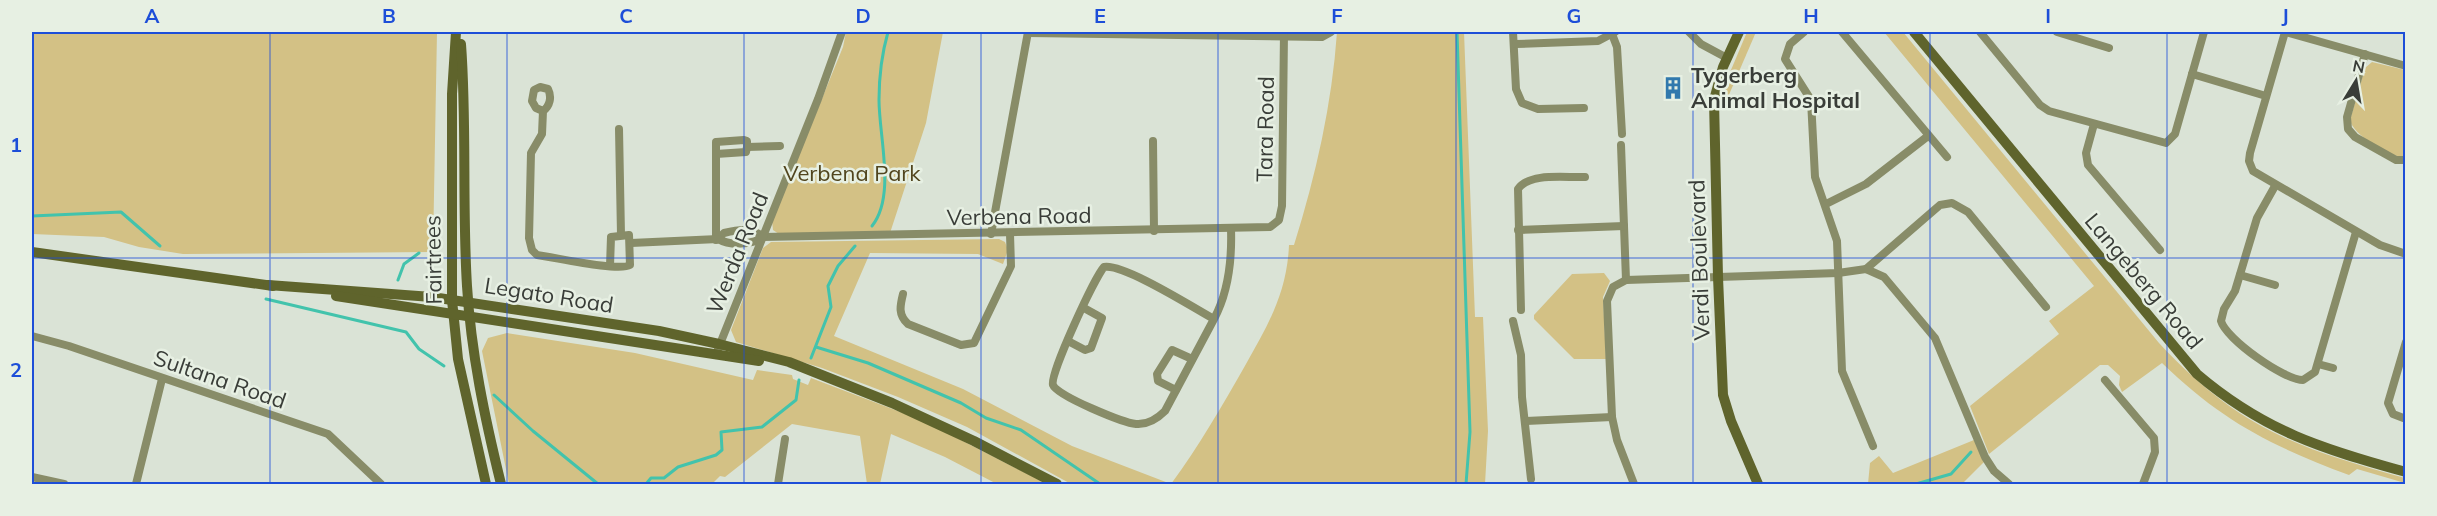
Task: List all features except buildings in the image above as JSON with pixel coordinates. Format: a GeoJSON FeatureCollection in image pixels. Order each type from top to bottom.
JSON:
{"type":"FeatureCollection","features":[{"type":"Feature","properties":{"kind":"street","name":"Fairtrees"},"geometry":{"type":"LineString","coordinates":[[458,32],[452,94],[452,300],[458,359],[486,484]]}},
{"type":"Feature","properties":{"kind":"street","name":"Fairtrees"},"geometry":{"type":"LineString","coordinates":[[458,32],[464,95],[468,303],[475,362],[501,484]]}},
{"type":"Feature","properties":{"kind":"street","name":"Werda Road"},"geometry":{"type":"LineString","coordinates":[[718,349],[842,32]]}},
{"type":"Feature","properties":{"kind":"street"},"geometry":{"type":"LineString","coordinates":[[991,234],[1028,32],[1284,33],[1322,37],[1331,32]]}},
{"type":"Feature","properties":{"kind":"street"},"geometry":{"type":"LineString","coordinates":[[1513,32],[1516,44],[1516,89],[1522,103],[1538,109],[1584,108]]}},
{"type":"Feature","properties":{"kind":"street"},"geometry":{"type":"LineString","coordinates":[[1689,32],[1701,44],[1727,58]]}},
{"type":"Feature","properties":{"kind":"street","name":"Verdi Boulevard"},"geometry":{"type":"LineString","coordinates":[[1739,32],[1720,77],[1713,114],[1723,396],[1731,421],[1758,484]]}},
{"type":"Feature","properties":{"kind":"street"},"geometry":{"type":"LineString","coordinates":[[1804,32],[1790,44],[1785,59],[1811,100],[1815,177],[1836,233],[1842,371],[1873,446]]}},
{"type":"Feature","properties":{"kind":"street"},"geometry":{"type":"LineString","coordinates":[[1842,32],[1947,157]]}},
{"type":"Feature","properties":{"kind":"street","name":"Langeberg Road"},"geometry":{"type":"LineString","coordinates":[[1914,32],[2183,360],[2197,374],[2242,408],[2290,435],[2322,449],[2406,472]]}},
{"type":"Feature","properties":{"kind":"street"},"geometry":{"type":"LineString","coordinates":[[1980,32],[2040,105],[2049,111],[2166,143],[2175,134],[2204,32]]}},
{"type":"Feature","properties":{"kind":"street"},"geometry":{"type":"LineString","coordinates":[[2057,32],[2109,48]]}},
{"type":"Feature","properties":{"kind":"street"},"geometry":{"type":"LineString","coordinates":[[2406,66],[2286,32],[2249,160],[2255,174],[2275,186],[2379,245],[2406,254]]}},
{"type":"Feature","properties":{"kind":"street","name":"Tara Road"},"geometry":{"type":"LineString","coordinates":[[1275,225],[1279,220],[1282,206],[1284,33]]}},
{"type":"Feature","properties":{"kind":"street"},"geometry":{"type":"LineString","coordinates":[[1516,44],[1598,41],[1613,33],[1617,47],[1622,134]]}},
{"type":"Feature","properties":{"kind":"street"},"geometry":{"type":"LineString","coordinates":[[2365,54],[2347,117],[2348,129],[2355,137],[2396,160],[2406,160]]}},
{"type":"Feature","properties":{"kind":"street"},"geometry":{"type":"LineString","coordinates":[[2192,74],[2266,96]]}},
{"type":"Feature","properties":{"kind":"street"},"geometry":{"type":"LineString","coordinates":[[543,111],[542,134],[531,153],[529,238],[532,250],[537,255],[610,266],[629,266],[632,243],[630,235],[611,237],[610,266]]}},
{"type":"Feature","properties":{"kind":"street"},"geometry":{"type":"LineString","coordinates":[[2094,124],[2086,153],[2088,165],[2160,250]]}},
{"type":"Feature","properties":{"kind":"street"},"geometry":{"type":"LineString","coordinates":[[619,129],[621,235]]}},
{"type":"Feature","properties":{"kind":"street"},"geometry":{"type":"LineString","coordinates":[[1826,204],[1866,184],[1928,136]]}},
{"type":"Feature","properties":{"kind":"street"},"geometry":{"type":"LineString","coordinates":[[716,154],[746,152],[745,140],[717,141],[716,154],[717,239]]}},
{"type":"Feature","properties":{"kind":"street"},"geometry":{"type":"LineString","coordinates":[[1153,141],[1154,231]]}},
{"type":"Feature","properties":{"kind":"street"},"geometry":{"type":"LineString","coordinates":[[1622,145],[1626,280]]}},
{"type":"Feature","properties":{"kind":"street"},"geometry":{"type":"LineString","coordinates":[[747,147],[780,146]]}},
{"type":"Feature","properties":{"kind":"street"},"geometry":{"type":"LineString","coordinates":[[1521,310],[1517,193],[1523,183],[1536,179],[1585,177]]}},
{"type":"Feature","properties":{"kind":"street"},"geometry":{"type":"LineString","coordinates":[[2275,186],[2257,218],[2235,291],[2222,314],[2224,329],[2268,365],[2296,379],[2310,378],[2318,364],[2356,232]]}},
{"type":"Feature","properties":{"kind":"street"},"geometry":{"type":"LineString","coordinates":[[1866,269],[1940,205],[1957,205],[1968,212],[2046,307]]}},
{"type":"Feature","properties":{"kind":"street","name":"Verbena Road"},"geometry":{"type":"LineString","coordinates":[[763,237],[1154,231],[1262,228],[1275,225]]}},
{"type":"Feature","properties":{"kind":"street"},"geometry":{"type":"LineString","coordinates":[[1518,230],[1624,226]]}},
{"type":"Feature","properties":{"kind":"street"},"geometry":{"type":"LineString","coordinates":[[1214,319],[1141,279],[1107,266],[1102,269],[1068,341],[1052,384],[1057,390],[1091,408],[1135,424],[1147,423],[1165,411],[1214,319],[1229,276],[1232,229]]}},
{"type":"Feature","properties":{"kind":"street"},"geometry":{"type":"LineString","coordinates":[[632,243],[717,239],[725,243],[753,243],[763,237],[758,232],[747,230],[724,233],[717,239]]}},
{"type":"Feature","properties":{"kind":"street"},"geometry":{"type":"LineString","coordinates":[[903,294],[900,310],[908,324],[961,345],[974,343],[1011,266],[1011,234]]}},
{"type":"Feature","properties":{"kind":"street","name":"Legato Road"},"geometry":{"type":"LineString","coordinates":[[32,252],[268,285],[470,319],[718,349],[789,362],[974,441],[1057,484]]}},
{"type":"Feature","properties":{"kind":"street"},"geometry":{"type":"LineString","coordinates":[[1884,253],[1881,264],[1884,277],[1940,345],[1985,457],[1999,477],[2009,484]]}},
{"type":"Feature","properties":{"kind":"street"},"geometry":{"type":"LineString","coordinates":[[1634,484],[1617,440],[1612,417],[1608,297],[1613,287],[1626,280],[1838,273],[1866,269],[1884,277]]}},
{"type":"Feature","properties":{"kind":"street"},"geometry":{"type":"LineString","coordinates":[[2240,275],[2275,285]]}},
{"type":"Feature","properties":{"kind":"street","name":"Legato Road"},"geometry":{"type":"LineString","coordinates":[[268,285],[452,300],[659,332],[718,349]]}},
{"type":"Feature","properties":{"kind":"street"},"geometry":{"type":"LineString","coordinates":[[1068,341],[1085,350],[1091,348],[1102,318],[1084,308]]}},
{"type":"Feature","properties":{"kind":"street"},"geometry":{"type":"LineString","coordinates":[[1514,321],[1521,355],[1522,397],[1531,479]]}},
{"type":"Feature","properties":{"kind":"street","name":"Sultana Road"},"geometry":{"type":"LineString","coordinates":[[32,336],[69,346],[328,434],[381,484]]}},
{"type":"Feature","properties":{"kind":"street"},"geometry":{"type":"LineString","coordinates":[[2406,342],[2388,403],[2393,414],[2406,419]]}},
{"type":"Feature","properties":{"kind":"street"},"geometry":{"type":"LineString","coordinates":[[1176,390],[1158,381],[1157,374],[1172,350],[1192,359]]}},
{"type":"Feature","properties":{"kind":"street"},"geometry":{"type":"LineString","coordinates":[[2318,364],[2333,368]]}},
{"type":"Feature","properties":{"kind":"street"},"geometry":{"type":"LineString","coordinates":[[136,484],[162,379]]}},
{"type":"Feature","properties":{"kind":"street"},"geometry":{"type":"LineString","coordinates":[[2104,380],[2154,438],[2155,452],[2143,484]]}},
{"type":"Feature","properties":{"kind":"street"},"geometry":{"type":"LineString","coordinates":[[1526,421],[1612,417]]}},
{"type":"Feature","properties":{"kind":"street"},"geometry":{"type":"LineString","coordinates":[[778,484],[785,439]]}},
{"type":"Feature","properties":{"kind":"street"},"geometry":{"type":"LineString","coordinates":[[32,477],[64,484]]}},
{"type":"Feature","properties":{"kind":"green space"},"geometry":{"type":"Polygon","coordinates":[[[32,32],[437,32],[433,249],[431,252],[183,254],[139,247],[104,237],[32,234],[32,32]]]}},
{"type":"Feature","properties":{"kind":"green space","name":"Verbena Park"},"geometry":{"type":"Polygon","coordinates":[[[846,32],[943,32],[926,123],[890,233],[779,234],[773,230],[772,221],[843,47],[846,32]]]}},
{"type":"Feature","properties":{"kind":"green space"},"geometry":{"type":"Polygon","coordinates":[[[1337,32],[1464,32],[1475,317],[1483,317],[1488,431],[1485,484],[1171,484],[1237,380],[1275,308],[1285,278],[1289,245],[1294,245],[1322,139],[1337,32]]]}},
{"type":"Feature","properties":{"kind":"green space"},"geometry":{"type":"Polygon","coordinates":[[[1747,32],[1756,32],[1728,97],[1720,96],[1747,32]]]}},
{"type":"Feature","properties":{"kind":"green space"},"geometry":{"type":"Polygon","coordinates":[[[1884,32],[1903,32],[2159,343],[2188,372],[2216,396],[2271,431],[2332,456],[2405,478],[2405,483],[2357,469],[2349,475],[2271,442],[2206,401],[2162,363],[2122,392],[2119,385],[2120,376],[2108,365],[2100,365],[1989,454],[1970,406],[2059,334],[2049,321],[2094,286],[1884,32]]]}},
{"type":"Feature","properties":{"kind":"green space"},"geometry":{"type":"Polygon","coordinates":[[[2372,62],[2405,70],[2406,155],[2403,157],[2372,144],[2357,132],[2350,120],[2365,68],[2372,62]]]}},
{"type":"Feature","properties":{"kind":"green space"},"geometry":{"type":"Polygon","coordinates":[[[999,239],[1005,242],[1008,250],[1003,264],[978,254],[870,253],[834,336],[963,389],[1072,446],[1171,484],[1071,484],[967,427],[822,368],[736,342],[731,330],[763,248],[771,242],[999,239]]]}},
{"type":"Feature","properties":{"kind":"green space"},"geometry":{"type":"Polygon","coordinates":[[[1604,273],[1610,281],[1603,297],[1606,359],[1574,359],[1534,319],[1534,315],[1572,274],[1604,273]]]}},
{"type":"Feature","properties":{"kind":"green space"},"geometry":{"type":"Polygon","coordinates":[[[507,333],[635,353],[753,380],[757,370],[792,375],[793,379],[808,385],[811,378],[924,421],[1047,484],[997,484],[945,457],[891,434],[880,484],[867,484],[860,436],[792,424],[725,477],[720,476],[712,484],[509,484],[482,351],[488,338],[507,333]]]}},
{"type":"Feature","properties":{"kind":"green space"},"geometry":{"type":"Polygon","coordinates":[[[1974,440],[1984,462],[1962,484],[1868,484],[1870,463],[1879,456],[1893,473],[1974,440]]]}},
{"type":"Feature","properties":{"kind":"waterway"},"geometry":{"type":"LineString","coordinates":[[872,226],[879,213],[885,183],[879,92],[888,32]]}},
{"type":"Feature","properties":{"kind":"waterway"},"geometry":{"type":"LineString","coordinates":[[1457,32],[1470,432],[1466,484]]}},
{"type":"Feature","properties":{"kind":"waterway"},"geometry":{"type":"LineString","coordinates":[[32,216],[121,212],[160,246]]}},
{"type":"Feature","properties":{"kind":"waterway"},"geometry":{"type":"LineString","coordinates":[[811,358],[831,307],[828,286],[838,266],[855,246]]}},
{"type":"Feature","properties":{"kind":"waterway"},"geometry":{"type":"LineString","coordinates":[[398,280],[404,264],[419,253]]}},
{"type":"Feature","properties":{"kind":"waterway"},"geometry":{"type":"LineString","coordinates":[[266,299],[406,332],[419,349],[444,366]]}},
{"type":"Feature","properties":{"kind":"waterway"},"geometry":{"type":"LineString","coordinates":[[816,347],[868,363],[961,403],[986,418],[1021,430],[1100,484]]}},
{"type":"Feature","properties":{"kind":"waterway"},"geometry":{"type":"LineString","coordinates":[[646,484],[651,478],[664,478],[678,467],[716,455],[722,450],[721,432],[762,427],[796,400],[799,380]]}},
{"type":"Feature","properties":{"kind":"waterway"},"geometry":{"type":"LineString","coordinates":[[494,395],[533,431],[598,484]]}},
{"type":"Feature","properties":{"kind":"waterway"},"geometry":{"type":"LineString","coordinates":[[1916,484],[1951,474],[1971,452]]}},
{"type":"Feature","properties":{"kind":"place","name":"Tygerberg Animal Hospital"},"geometry":{"type":"Point","coordinates":[1673,88]}}]}
